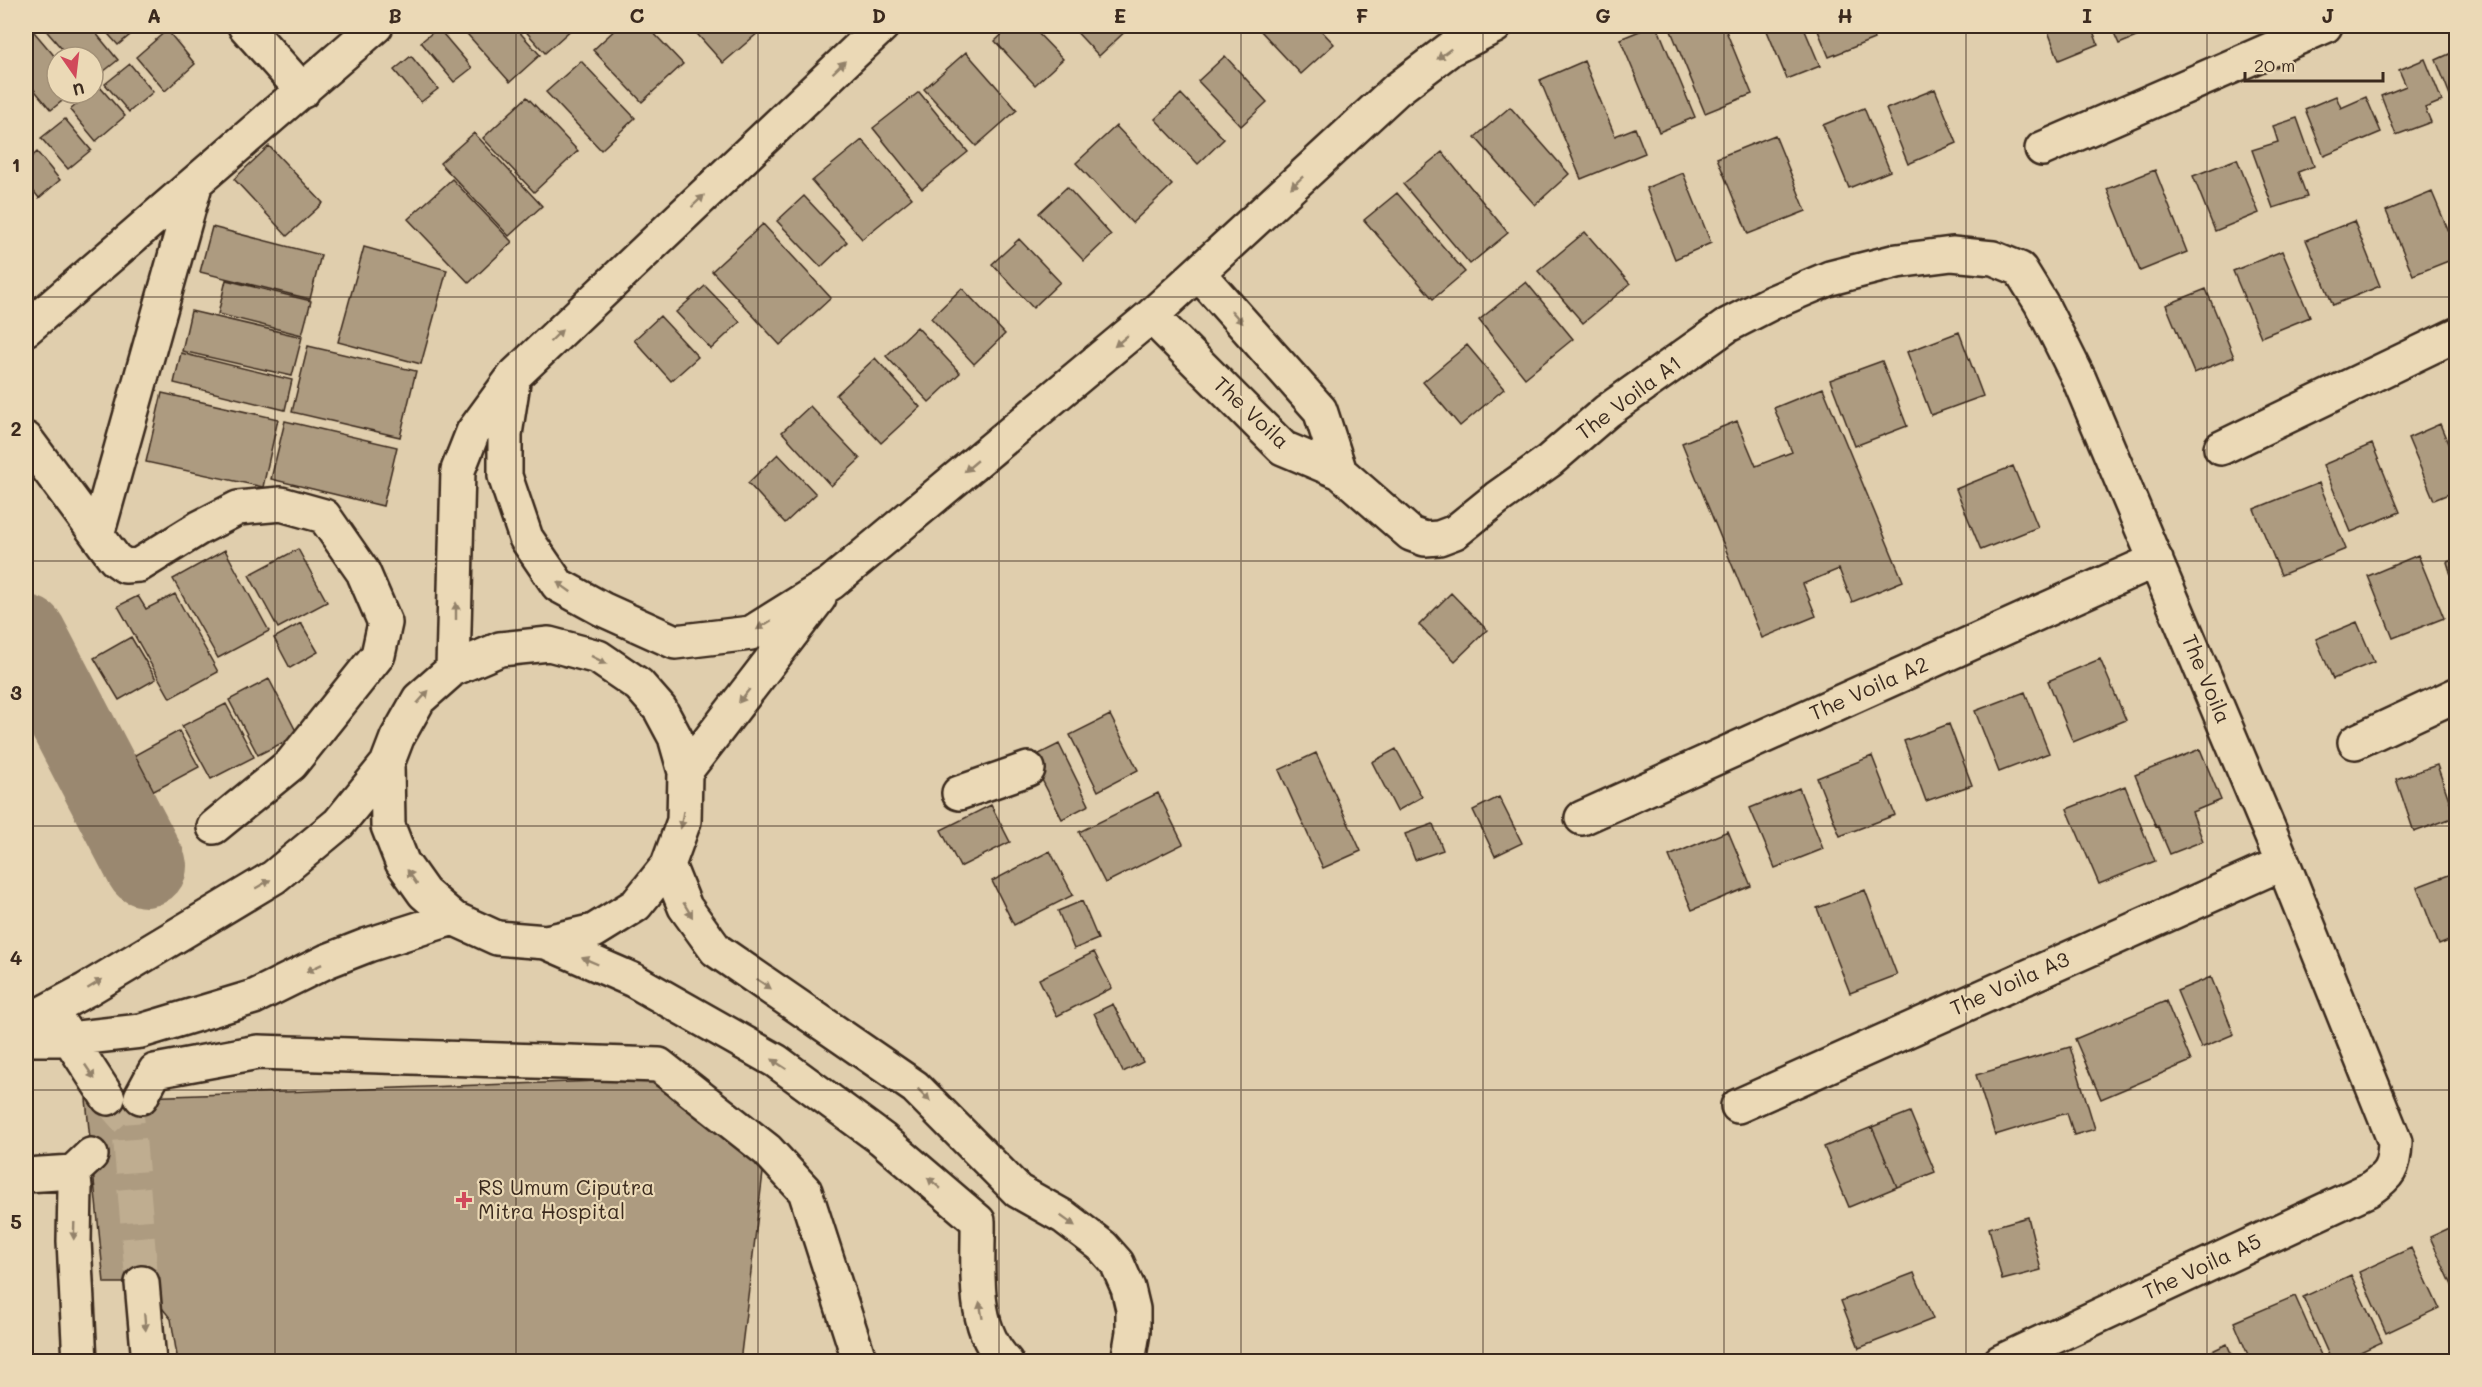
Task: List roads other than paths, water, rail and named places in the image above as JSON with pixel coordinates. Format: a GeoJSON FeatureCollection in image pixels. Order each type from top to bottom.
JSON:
{"type":"FeatureCollection","features":[{"type":"Feature","properties":{"kind":"street"},"geometry":{"type":"LineString","coordinates":[[245,26],[303,91]]}},
{"type":"Feature","properties":{"kind":"street"},"geometry":{"type":"LineString","coordinates":[[26,329],[376,26]]}},
{"type":"Feature","properties":{"kind":"street"},"geometry":{"type":"LineString","coordinates":[[453,669],[458,470],[473,432],[514,376],[882,26]]}},
{"type":"Feature","properties":{"kind":"street"},"geometry":{"type":"LineString","coordinates":[[514,376],[505,434],[505,476],[526,538],[558,585],[602,609],[675,642],[751,633],[831,583],[1151,316],[1396,90],[1450,48],[1495,26]]}},
{"type":"Feature","properties":{"kind":"street"},"geometry":{"type":"LineString","coordinates":[[2042,149],[2325,26]]}},
{"type":"Feature","properties":{"kind":"street"},"geometry":{"type":"LineString","coordinates":[[98,536],[196,182]]}},
{"type":"Feature","properties":{"kind":"street","name":"The Voila A1"},"geometry":{"type":"LineString","coordinates":[[1340,472],[1411,534],[1425,539],[1439,538],[1455,532],[1497,498],[1549,461],[1607,411],[1728,325],[1771,303],[1830,278],[1897,261],[1952,254]]}},
{"type":"Feature","properties":{"kind":"street","name":"The Voila"},"geometry":{"type":"LineString","coordinates":[[1952,254],[1992,258],[2020,269],[2041,303],[2079,379],[2137,522],[2156,560],[2283,863],[2395,1142],[2395,1163]]}},
{"type":"Feature","properties":{"kind":"street"},"geometry":{"type":"LineString","coordinates":[[1198,273],[1320,410],[1340,472]]}},
{"type":"Feature","properties":{"kind":"street","name":"The Voila"},"geometry":{"type":"LineString","coordinates":[[1151,316],[1283,448],[1340,472]]}},
{"type":"Feature","properties":{"kind":"street"},"geometry":{"type":"LineString","coordinates":[[2221,448],[2457,335]]}},
{"type":"Feature","properties":{"kind":"street"},"geometry":{"type":"LineString","coordinates":[[26,439],[115,559],[125,566],[139,565],[198,528],[238,508],[281,504],[324,516],[363,572],[385,623],[378,655],[291,764],[214,827]]}},
{"type":"Feature","properties":{"kind":"street","name":"The Voila A2"},"geometry":{"type":"LineString","coordinates":[[1582,818],[2156,560]]}},
{"type":"Feature","properties":{"kind":"street"},"geometry":{"type":"LineString","coordinates":[[685,772],[831,583]]}},
{"type":"Feature","properties":{"kind":"street"},"geometry":{"type":"LineString","coordinates":[[108,1098],[69,1039],[39,1015],[274,877],[339,823],[387,764],[397,738],[419,699],[453,669],[500,649],[549,644],[598,657],[639,685],[660,709],[675,737],[685,772],[684,821],[668,865],[636,905],[594,931],[546,942],[497,938],[453,918],[424,893],[402,862],[388,826],[387,764]]}},
{"type":"Feature","properties":{"kind":"street"},"geometry":{"type":"LineString","coordinates":[[2355,742],[2457,695]]}},
{"type":"Feature","properties":{"kind":"street"},"geometry":{"type":"LineString","coordinates":[[959,793],[1028,769]]}},
{"type":"Feature","properties":{"kind":"street","name":"The Voila A3"},"geometry":{"type":"LineString","coordinates":[[1738,1106],[2283,863]]}},
{"type":"Feature","properties":{"kind":"street"},"geometry":{"type":"LineString","coordinates":[[668,865],[685,907],[716,950],[915,1087],[1018,1191],[1064,1217],[1102,1246],[1117,1263],[1128,1288],[1133,1309],[1133,1332],[1128,1362]]}},
{"type":"Feature","properties":{"kind":"street"},"geometry":{"type":"LineString","coordinates":[[26,1039],[69,1039],[141,1032],[254,997],[368,945],[453,918]]}},
{"type":"Feature","properties":{"kind":"street"},"geometry":{"type":"LineString","coordinates":[[546,942],[633,980],[776,1061],[882,1138],[978,1221],[980,1303],[986,1333],[1006,1362]]}},
{"type":"Feature","properties":{"kind":"street"},"geometry":{"type":"LineString","coordinates":[[141,1097],[155,1071],[258,1052],[659,1065],[767,1150],[805,1191],[860,1362]]}},
{"type":"Feature","properties":{"kind":"street","name":"The Voila A5"},"geometry":{"type":"LineString","coordinates":[[2000,1362],[2368,1190],[2386,1177],[2395,1163]]}},
{"type":"Feature","properties":{"kind":"street"},"geometry":{"type":"LineString","coordinates":[[26,1175],[82,1164],[75,1187],[74,1241],[80,1362]]}},
{"type":"Feature","properties":{"kind":"street"},"geometry":{"type":"LineString","coordinates":[[142,1283],[149,1362]]}},
{"type":"Feature","properties":{"kind":"waterway"},"geometry":{"type":"LineString","coordinates":[[26,636],[146,866]]}},
{"type":"Feature","properties":{"kind":"tunnel"},"geometry":{"type":"LineString","coordinates":[[108,1098],[128,1121],[142,1283]]}},
{"type":"Feature","properties":{"kind":"place","name":"RS Umum Ciputra Mitra Hospital"},"geometry":{"type":"Point","coordinates":[464,1200]}}]}
